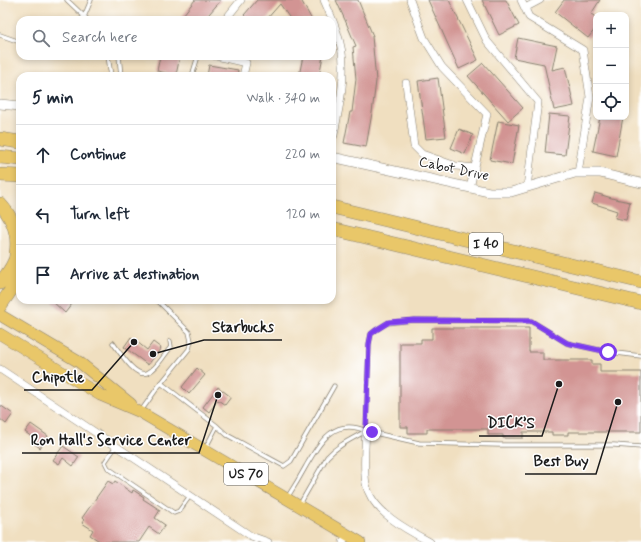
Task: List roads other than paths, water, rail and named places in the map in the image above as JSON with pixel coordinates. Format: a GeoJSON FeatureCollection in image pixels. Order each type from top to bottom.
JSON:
{"type":"FeatureCollection","features":[{"type":"Feature","properties":{"kind":"highway"},"geometry":{"type":"LineString","coordinates":[[0,139],[16,141]]}},
{"type":"Feature","properties":{"kind":"highway"},"geometry":{"type":"LineString","coordinates":[[0,157],[16,159]]}},
{"type":"Feature","properties":{"kind":"highway"},"geometry":{"type":"LineString","coordinates":[[0,175],[16,176]]}},
{"type":"Feature","properties":{"kind":"highway"},"geometry":{"type":"LineString","coordinates":[[0,204],[7,211],[16,233]]}},
{"type":"Feature","properties":{"kind":"highway","name":"I 40"},"geometry":{"type":"LineString","coordinates":[[336,208],[641,282]]}},
{"type":"Feature","properties":{"kind":"highway","name":"I 40"},"geometry":{"type":"LineString","coordinates":[[336,230],[641,303]]}},
{"type":"Feature","properties":{"kind":"highway"},"geometry":{"type":"LineString","coordinates":[[0,283],[15,261],[16,252]]}},
{"type":"Feature","properties":{"kind":"highway"},"geometry":{"type":"LineString","coordinates":[[0,306],[16,282]]}},
{"type":"Feature","properties":{"kind":"main road","name":"US 70"},"geometry":{"type":"LineString","coordinates":[[0,315],[79,362],[140,412]]}},
{"type":"Feature","properties":{"kind":"main road","name":"US 70"},"geometry":{"type":"LineString","coordinates":[[0,334],[100,395],[140,412],[205,450],[287,499],[345,538],[360,542]]}},
{"type":"Feature","properties":{"kind":"street"},"geometry":{"type":"LineString","coordinates":[[228,16],[241,0]]}},
{"type":"Feature","properties":{"kind":"street"},"geometry":{"type":"LineString","coordinates":[[324,0],[331,16]]}},
{"type":"Feature","properties":{"kind":"street"},"geometry":{"type":"LineString","coordinates":[[410,0],[424,38],[442,67],[487,114],[470,188]]}},
{"type":"Feature","properties":{"kind":"street"},"geometry":{"type":"LineString","coordinates":[[467,0],[487,41],[538,102],[527,187]]}},
{"type":"Feature","properties":{"kind":"street"},"geometry":{"type":"LineString","coordinates":[[521,0],[529,17],[583,50],[590,97],[578,173]]}},
{"type":"Feature","properties":{"kind":"street"},"geometry":{"type":"LineString","coordinates":[[525,8],[540,0]]}},
{"type":"Feature","properties":{"kind":"street"},"geometry":{"type":"LineString","coordinates":[[336,29],[344,64],[336,124]]}},
{"type":"Feature","properties":{"kind":"street"},"geometry":{"type":"LineString","coordinates":[[233,60],[246,63],[244,72]]}},
{"type":"Feature","properties":{"kind":"street"},"geometry":{"type":"LineString","coordinates":[[406,83],[414,146],[422,154],[449,164],[475,168]]}},
{"type":"Feature","properties":{"kind":"street"},"geometry":{"type":"LineString","coordinates":[[0,104],[16,106]]}},
{"type":"Feature","properties":{"kind":"street","name":"Cabot Drive"},"geometry":{"type":"LineString","coordinates":[[336,158],[489,192],[511,192],[578,173],[600,173],[641,183]]}},
{"type":"Feature","properties":{"kind":"street"},"geometry":{"type":"LineString","coordinates":[[0,368],[190,496],[249,539],[268,542]]}},
{"type":"Feature","properties":{"kind":"street"},"geometry":{"type":"LineString","coordinates":[[366,431],[365,482],[370,498],[395,521],[414,534],[430,542]]}},
{"type":"Feature","properties":{"kind":"lane"},"geometry":{"type":"LineString","coordinates":[[67,0],[83,16]]}},
{"type":"Feature","properties":{"kind":"lane"},"geometry":{"type":"LineString","coordinates":[[84,16],[91,0]]}},
{"type":"Feature","properties":{"kind":"lane"},"geometry":{"type":"LineString","coordinates":[[0,35],[16,41]]}},
{"type":"Feature","properties":{"kind":"lane"},"geometry":{"type":"LineString","coordinates":[[109,60],[110,72]]}},
{"type":"Feature","properties":{"kind":"lane"},"geometry":{"type":"LineString","coordinates":[[119,60],[120,72]]}},
{"type":"Feature","properties":{"kind":"lane"},"geometry":{"type":"LineString","coordinates":[[193,72],[197,60]]}},
{"type":"Feature","properties":{"kind":"lane"},"geometry":{"type":"LineString","coordinates":[[140,412],[161,383],[189,349],[191,341],[189,332],[161,304]]}},
{"type":"Feature","properties":{"kind":"lane"},"geometry":{"type":"LineString","coordinates":[[366,431],[369,344],[371,334],[388,323],[414,320],[531,321],[567,343],[608,352],[641,356]]}},
{"type":"Feature","properties":{"kind":"lane"},"geometry":{"type":"LineString","coordinates":[[113,343],[125,361],[141,374],[145,374],[153,369],[171,347],[170,341]]}},
{"type":"Feature","properties":{"kind":"lane"},"geometry":{"type":"LineString","coordinates":[[161,383],[227,435],[284,466],[291,461],[334,386]]}},
{"type":"Feature","properties":{"kind":"lane"},"geometry":{"type":"LineString","coordinates":[[205,450],[217,426]]}},
{"type":"Feature","properties":{"kind":"lane"},"geometry":{"type":"LineString","coordinates":[[287,499],[324,439],[336,430],[347,426],[358,427],[366,431],[419,443],[614,445],[641,447]]}},
{"type":"Feature","properties":{"kind":"lane"},"geometry":{"type":"LineString","coordinates":[[298,506],[327,457],[343,443],[366,431]]}},
{"type":"Feature","properties":{"kind":"lane"},"geometry":{"type":"LineString","coordinates":[[116,446],[105,462],[108,468],[174,513],[179,511],[190,496]]}},
{"type":"Feature","properties":{"kind":"place","name":"Chipotle"},"geometry":{"type":"Point","coordinates":[134,342]}},
{"type":"Feature","properties":{"kind":"place","name":"Starbucks"},"geometry":{"type":"Point","coordinates":[153,354]}},
{"type":"Feature","properties":{"kind":"place","name":"DICK’S"},"geometry":{"type":"Point","coordinates":[559,384]}},
{"type":"Feature","properties":{"kind":"place","name":"Ron Hall's Service Center"},"geometry":{"type":"Point","coordinates":[218,395]}},
{"type":"Feature","properties":{"kind":"place","name":"Best Buy"},"geometry":{"type":"Point","coordinates":[618,402]}}]}
